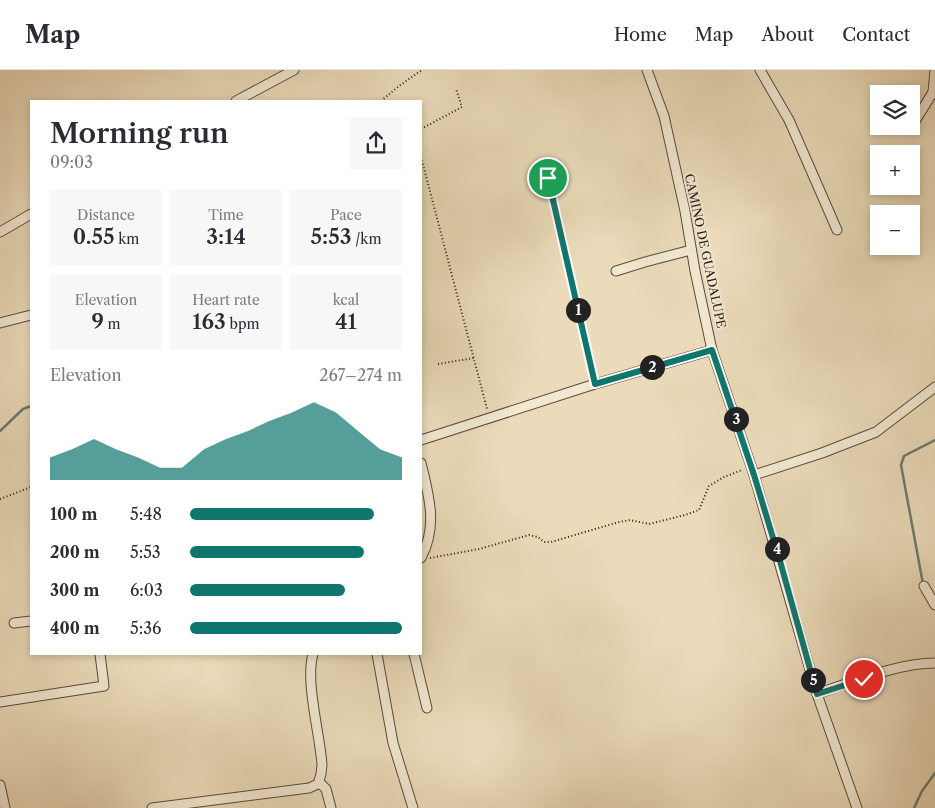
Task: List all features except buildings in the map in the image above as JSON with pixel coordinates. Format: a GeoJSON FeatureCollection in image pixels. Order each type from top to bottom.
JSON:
{"type":"FeatureCollection","features":[{"type":"Feature","properties":{"kind":"street"},"geometry":{"type":"LineString","coordinates":[[238,100],[294,70]]}},
{"type":"Feature","properties":{"kind":"street","name":"CAMINO DE GUADALUPE"},"geometry":{"type":"LineString","coordinates":[[647,70],[664,116],[712,350],[753,471],[817,694],[857,808]]}},
{"type":"Feature","properties":{"kind":"street"},"geometry":{"type":"LineString","coordinates":[[760,70],[789,120],[836,230]]}},
{"type":"Feature","properties":{"kind":"street"},"geometry":{"type":"LineString","coordinates":[[920,113],[933,92],[935,70]]}},
{"type":"Feature","properties":{"kind":"street"},"geometry":{"type":"LineString","coordinates":[[0,232],[30,215]]}},
{"type":"Feature","properties":{"kind":"street"},"geometry":{"type":"LineString","coordinates":[[616,271],[692,250]]}},
{"type":"Feature","properties":{"kind":"street"},"geometry":{"type":"LineString","coordinates":[[0,323],[30,315]]}},
{"type":"Feature","properties":{"kind":"street"},"geometry":{"type":"LineString","coordinates":[[422,440],[595,384],[712,350]]}},
{"type":"Feature","properties":{"kind":"street"},"geometry":{"type":"LineString","coordinates":[[753,471],[822,453],[876,432],[935,387]]}},
{"type":"Feature","properties":{"kind":"street"},"geometry":{"type":"LineString","coordinates":[[422,468],[431,509],[431,529],[426,558]]}},
{"type":"Feature","properties":{"kind":"street"},"geometry":{"type":"LineString","coordinates":[[924,586],[935,605]]}},
{"type":"Feature","properties":{"kind":"street"},"geometry":{"type":"LineString","coordinates":[[14,623],[30,621]]}},
{"type":"Feature","properties":{"kind":"street"},"geometry":{"type":"LineString","coordinates":[[0,702],[104,686],[100,655]]}},
{"type":"Feature","properties":{"kind":"street"},"geometry":{"type":"LineString","coordinates":[[152,808],[309,788],[319,782],[321,756],[312,684],[313,655]]}},
{"type":"Feature","properties":{"kind":"street"},"geometry":{"type":"LineString","coordinates":[[377,655],[394,744],[413,808]]}},
{"type":"Feature","properties":{"kind":"street"},"geometry":{"type":"LineString","coordinates":[[414,655],[427,708]]}},
{"type":"Feature","properties":{"kind":"street"},"geometry":{"type":"LineString","coordinates":[[817,694],[904,666],[920,663],[935,664]]}},
{"type":"Feature","properties":{"kind":"street"},"geometry":{"type":"LineString","coordinates":[[319,782],[326,789],[331,808]]}},
{"type":"Feature","properties":{"kind":"street"},"geometry":{"type":"LineString","coordinates":[[0,785],[5,808]]}},
{"type":"Feature","properties":{"kind":"path"},"geometry":{"type":"LineString","coordinates":[[382,100],[422,70]]}},
{"type":"Feature","properties":{"kind":"path"},"geometry":{"type":"LineString","coordinates":[[422,128],[462,107],[456,89]]}},
{"type":"Feature","properties":{"kind":"path"},"geometry":{"type":"LineString","coordinates":[[422,161],[490,418]]}},
{"type":"Feature","properties":{"kind":"path"},"geometry":{"type":"LineString","coordinates":[[538,168],[548,178],[595,384]]}},
{"type":"Feature","properties":{"kind":"path"},"geometry":{"type":"LineString","coordinates":[[438,364],[474,358]]}},
{"type":"Feature","properties":{"kind":"path"},"geometry":{"type":"LineString","coordinates":[[426,558],[479,549],[529,535],[548,542],[626,520],[649,524],[685,515],[698,510],[706,490],[714,482],[753,471]]}},
{"type":"Feature","properties":{"kind":"path"},"geometry":{"type":"LineString","coordinates":[[0,499],[30,487]]}},
{"type":"Feature","properties":{"kind":"waterway"},"geometry":{"type":"LineString","coordinates":[[0,431],[23,409],[30,406]]}},
{"type":"Feature","properties":{"kind":"waterway"},"geometry":{"type":"LineString","coordinates":[[923,584],[901,465],[904,456],[935,440]]}},
{"type":"Feature","properties":{"kind":"waterway"},"geometry":{"type":"LineString","coordinates":[[914,808],[922,791],[935,773]]}},
{"type":"Feature","properties":{"kind":"route"},"geometry":{"type":"LineString","coordinates":[[548,178],[595,384],[712,350],[754,475],[817,694],[864,679]]}}]}
